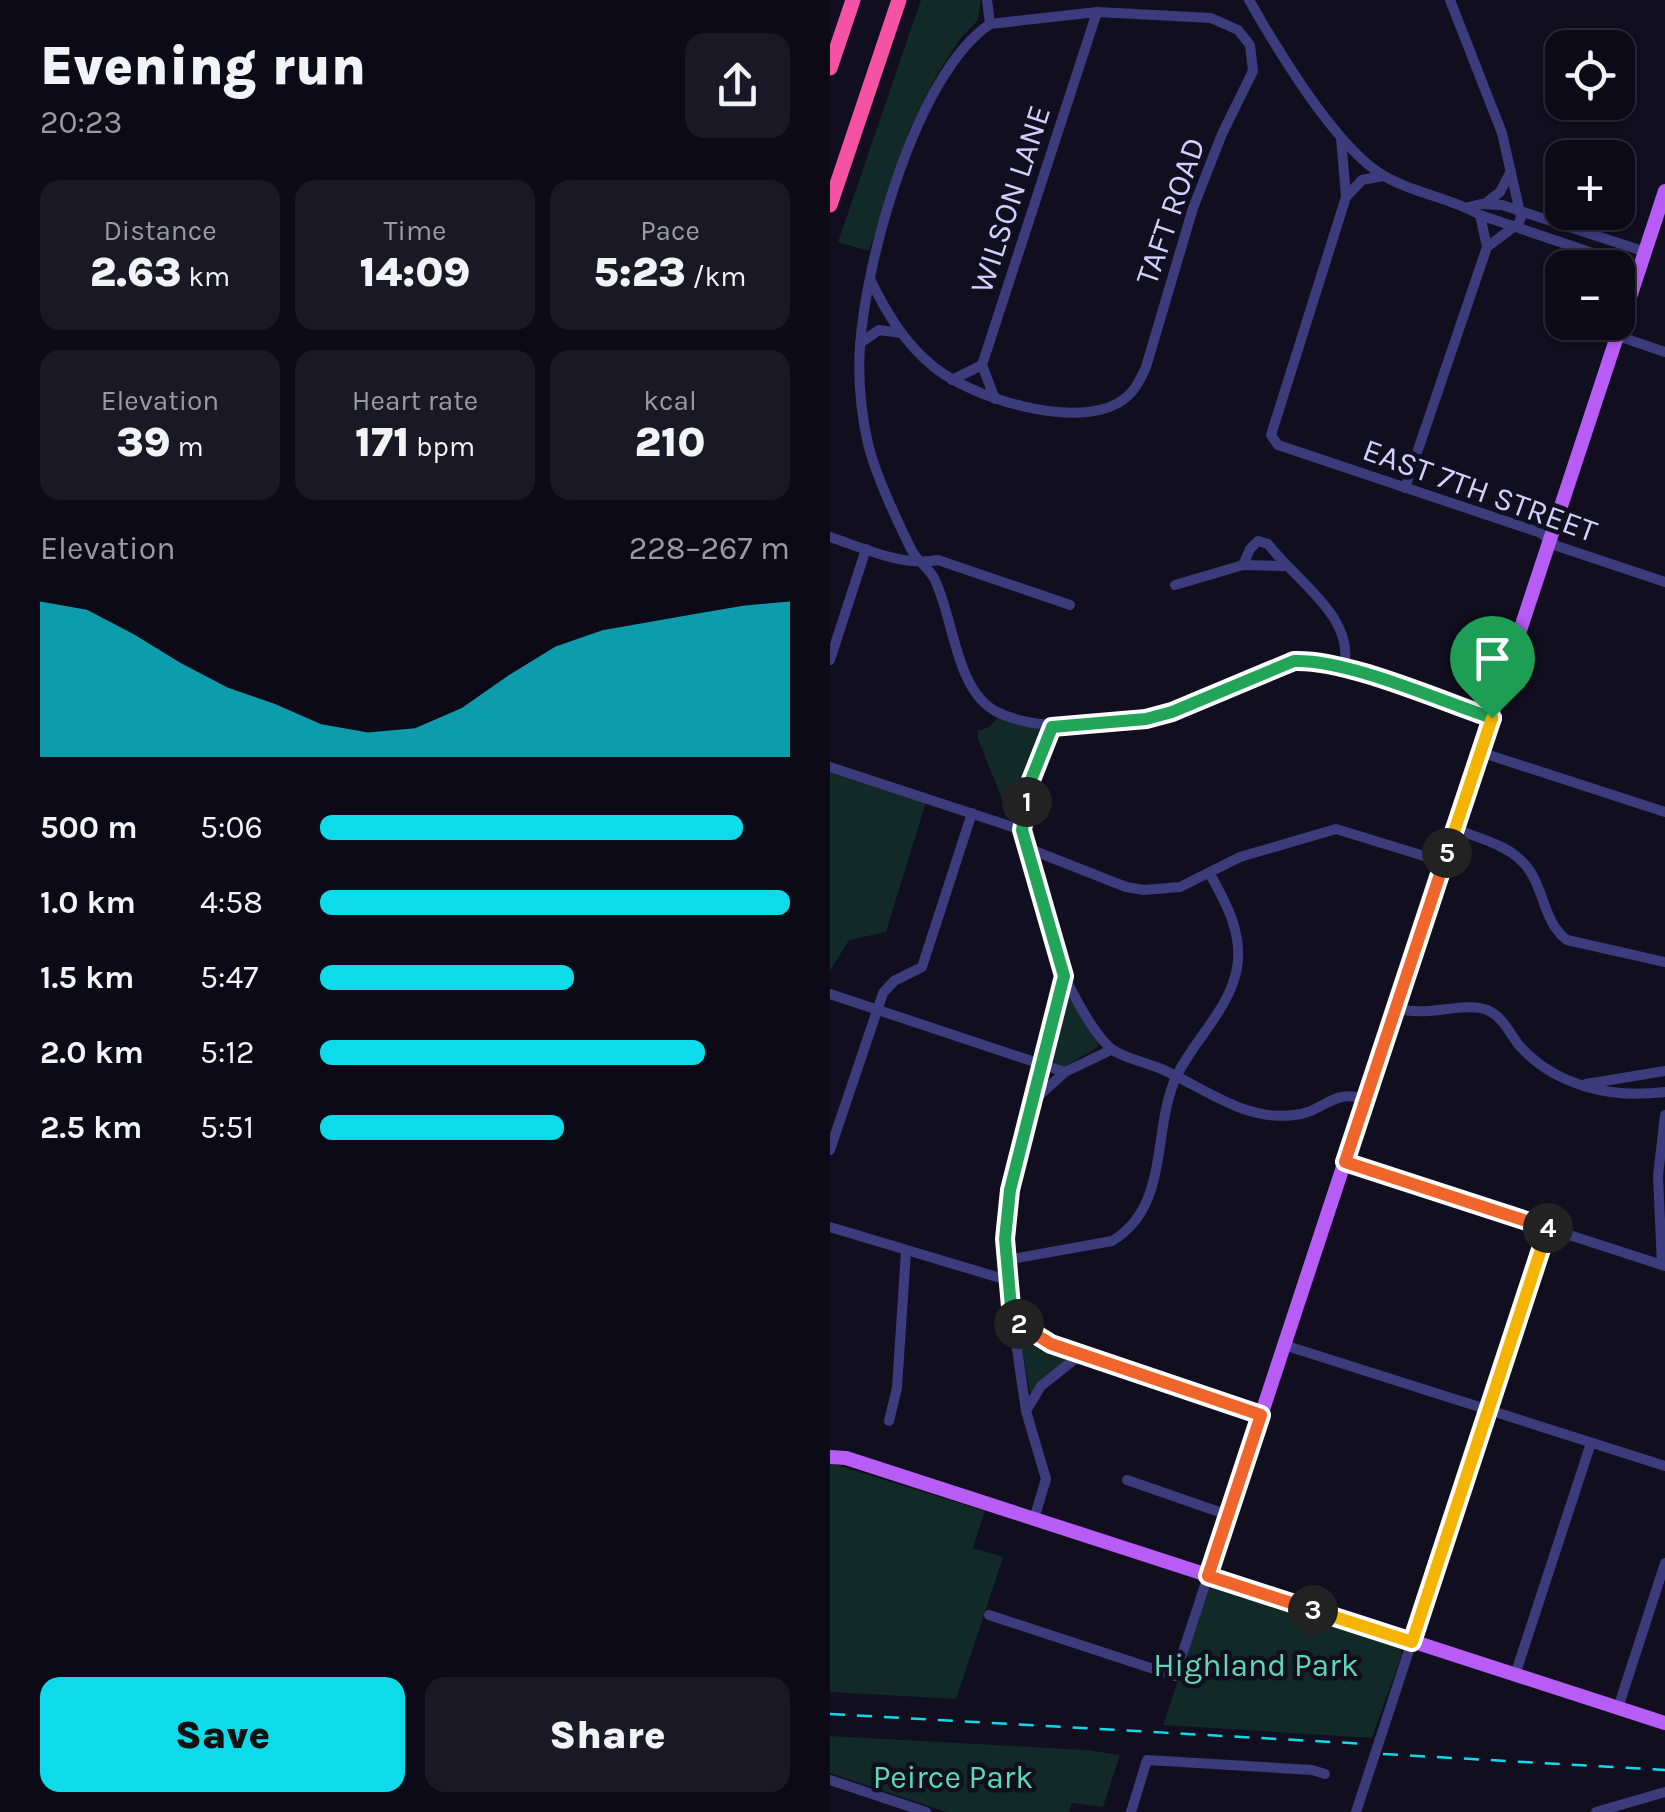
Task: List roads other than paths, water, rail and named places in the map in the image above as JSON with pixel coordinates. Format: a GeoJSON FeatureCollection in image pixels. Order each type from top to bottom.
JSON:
{"type":"FeatureCollection","features":[{"type":"Feature","properties":{"kind":"highway"},"geometry":{"type":"LineString","coordinates":[[830,68],[853,0]]}},
{"type":"Feature","properties":{"kind":"highway"},"geometry":{"type":"LineString","coordinates":[[830,205],[899,0]]}},
{"type":"Feature","properties":{"kind":"main road"},"geometry":{"type":"LineString","coordinates":[[1635,285],[1665,192]]}},
{"type":"Feature","properties":{"kind":"main road"},"geometry":{"type":"LineString","coordinates":[[1208,1576],[1617,340]]}},
{"type":"Feature","properties":{"kind":"main road"},"geometry":{"type":"LineString","coordinates":[[830,1448],[838,1458],[1665,1723]]}},
{"type":"Feature","properties":{"kind":"street"},"geometry":{"type":"LineString","coordinates":[[987,0],[990,24]]}},
{"type":"Feature","properties":{"kind":"street"},"geometry":{"type":"LineString","coordinates":[[1450,0],[1502,133],[1522,211],[1514,226],[1487,247]]}},
{"type":"Feature","properties":{"kind":"street"},"geometry":{"type":"LineString","coordinates":[[1250,2],[1340,137],[1384,176],[1480,215],[1640,270]]}},
{"type":"Feature","properties":{"kind":"street"},"geometry":{"type":"LineString","coordinates":[[1273,39],[1252,51],[1238,30],[1211,18],[1097,12],[990,24],[960,51],[932,93],[886,218],[870,279],[860,343],[868,446],[912,552],[933,577],[970,686],[986,705],[999,712],[1052,727],[1146,719],[1294,661],[1313,660],[1492,718]]}},
{"type":"Feature","properties":{"kind":"street","name":"WILSON LANE"},"geometry":{"type":"LineString","coordinates":[[982,366],[1097,12]]}},
{"type":"Feature","properties":{"kind":"street","name":"TAFT ROAD"},"geometry":{"type":"LineString","coordinates":[[995,400],[1045,410],[1092,411],[1117,404],[1135,390],[1146,367],[1193,208],[1222,134],[1250,81],[1252,51]]}},
{"type":"Feature","properties":{"kind":"street"},"geometry":{"type":"LineString","coordinates":[[1340,137],[1346,197]]}},
{"type":"Feature","properties":{"kind":"street"},"geometry":{"type":"LineString","coordinates":[[1486,204],[1500,192],[1511,170]]}},
{"type":"Feature","properties":{"kind":"street"},"geometry":{"type":"LineString","coordinates":[[1346,197],[1362,180],[1384,176]]}},
{"type":"Feature","properties":{"kind":"street","name":"EAST 7TH STREET"},"geometry":{"type":"LineString","coordinates":[[1346,197],[1271,436],[1278,445],[1541,533],[1557,546],[1665,582]]}},
{"type":"Feature","properties":{"kind":"street"},"geometry":{"type":"LineString","coordinates":[[1468,207],[1486,204],[1522,211],[1646,252]]}},
{"type":"Feature","properties":{"kind":"street"},"geometry":{"type":"LineString","coordinates":[[1405,488],[1487,247],[1480,215]]}},
{"type":"Feature","properties":{"kind":"street"},"geometry":{"type":"LineString","coordinates":[[870,279],[885,310],[931,365],[952,380],[995,400]]}},
{"type":"Feature","properties":{"kind":"street"},"geometry":{"type":"LineString","coordinates":[[860,343],[879,330],[902,333]]}},
{"type":"Feature","properties":{"kind":"street"},"geometry":{"type":"LineString","coordinates":[[1630,340],[1665,352]]}},
{"type":"Feature","properties":{"kind":"street"},"geometry":{"type":"LineString","coordinates":[[952,380],[982,366],[995,400]]}},
{"type":"Feature","properties":{"kind":"street"},"geometry":{"type":"LineString","coordinates":[[830,537],[922,563],[938,560],[1070,605]]}},
{"type":"Feature","properties":{"kind":"street"},"geometry":{"type":"LineString","coordinates":[[1243,564],[1258,541],[1268,544],[1336,620],[1345,644],[1344,668]]}},
{"type":"Feature","properties":{"kind":"street"},"geometry":{"type":"LineString","coordinates":[[830,660],[866,549]]}},
{"type":"Feature","properties":{"kind":"street"},"geometry":{"type":"LineString","coordinates":[[1175,584],[1243,564],[1284,566]]}},
{"type":"Feature","properties":{"kind":"street"},"geometry":{"type":"LineString","coordinates":[[1052,727],[1031,780],[1022,830],[1064,976],[1086,1016],[1112,1050],[1177,1076],[1230,1105],[1274,1115],[1296,1116],[1345,1094],[1366,1099]]}},
{"type":"Feature","properties":{"kind":"street"},"geometry":{"type":"LineString","coordinates":[[1480,752],[1665,812]]}},
{"type":"Feature","properties":{"kind":"street"},"geometry":{"type":"LineString","coordinates":[[830,767],[1022,830]]}},
{"type":"Feature","properties":{"kind":"street"},"geometry":{"type":"LineString","coordinates":[[830,1150],[887,986],[922,967],[972,813]]}},
{"type":"Feature","properties":{"kind":"street"},"geometry":{"type":"LineString","coordinates":[[1027,848],[1144,890],[1180,888],[1266,848],[1336,829],[1443,865]]}},
{"type":"Feature","properties":{"kind":"street"},"geometry":{"type":"LineString","coordinates":[[1455,829],[1501,846],[1525,864],[1556,930],[1568,940],[1665,962]]}},
{"type":"Feature","properties":{"kind":"street"},"geometry":{"type":"LineString","coordinates":[[1006,1260],[1112,1242],[1137,1219],[1153,1185],[1166,1107],[1177,1076],[1192,1047],[1227,998],[1237,968],[1237,937],[1210,874]]}},
{"type":"Feature","properties":{"kind":"street"},"geometry":{"type":"LineString","coordinates":[[1034,1519],[1046,1479],[1026,1411],[1006,1260],[1010,1190],[1064,976]]}},
{"type":"Feature","properties":{"kind":"street"},"geometry":{"type":"LineString","coordinates":[[830,994],[1065,1072]]}},
{"type":"Feature","properties":{"kind":"street"},"geometry":{"type":"LineString","coordinates":[[1396,1008],[1422,1014],[1487,1010],[1539,1063],[1580,1085],[1620,1095],[1665,1092]]}},
{"type":"Feature","properties":{"kind":"street"},"geometry":{"type":"LineString","coordinates":[[1033,1101],[1065,1072],[1112,1050]]}},
{"type":"Feature","properties":{"kind":"street"},"geometry":{"type":"LineString","coordinates":[[1580,1085],[1665,1071]]}},
{"type":"Feature","properties":{"kind":"street"},"geometry":{"type":"LineString","coordinates":[[1345,1162],[1664,1265],[1658,1176],[1665,1115]]}},
{"type":"Feature","properties":{"kind":"street"},"geometry":{"type":"LineString","coordinates":[[830,1227],[1007,1280]]}},
{"type":"Feature","properties":{"kind":"street"},"geometry":{"type":"LineString","coordinates":[[1356,1812],[1548,1227]]}},
{"type":"Feature","properties":{"kind":"street"},"geometry":{"type":"LineString","coordinates":[[889,1421],[897,1388],[906,1252]]}},
{"type":"Feature","properties":{"kind":"street"},"geometry":{"type":"LineString","coordinates":[[1012,1318],[1039,1337],[1080,1354],[1261,1415]]}},
{"type":"Feature","properties":{"kind":"street"},"geometry":{"type":"LineString","coordinates":[[1284,1345],[1665,1466]]}},
{"type":"Feature","properties":{"kind":"street"},"geometry":{"type":"LineString","coordinates":[[1026,1411],[1041,1386],[1080,1354]]}},
{"type":"Feature","properties":{"kind":"street"},"geometry":{"type":"LineString","coordinates":[[1515,1675],[1591,1442]]}},
{"type":"Feature","properties":{"kind":"street"},"geometry":{"type":"LineString","coordinates":[[1127,1480],[1228,1515]]}},
{"type":"Feature","properties":{"kind":"street"},"geometry":{"type":"LineString","coordinates":[[1618,1708],[1665,1563]]}},
{"type":"Feature","properties":{"kind":"street"},"geometry":{"type":"LineString","coordinates":[[989,1614],[1176,1676],[1208,1576]]}},
{"type":"Feature","properties":{"kind":"street"},"geometry":{"type":"LineString","coordinates":[[1131,1812],[1147,1760],[1326,1774]]}},
{"type":"Feature","properties":{"kind":"street"},"geometry":{"type":"LineString","coordinates":[[830,1780],[907,1809],[926,1812]]}},
{"type":"Feature","properties":{"kind":"street"},"geometry":{"type":"LineString","coordinates":[[1596,1812],[1665,1792]]}},
{"type":"Feature","properties":{"kind":"railway"},"geometry":{"type":"LineString","coordinates":[[830,1714],[1368,1744]]}},
{"type":"Feature","properties":{"kind":"railway"},"geometry":{"type":"LineString","coordinates":[[1383,1754],[1665,1770]]}},
{"type":"Feature","properties":{"kind":"park label","name":"Highland Park"},"geometry":{"type":"Point","coordinates":[1256,1665]}},
{"type":"Feature","properties":{"kind":"park label","name":"Peirce Park"},"geometry":{"type":"Point","coordinates":[953,1777]}}]}
